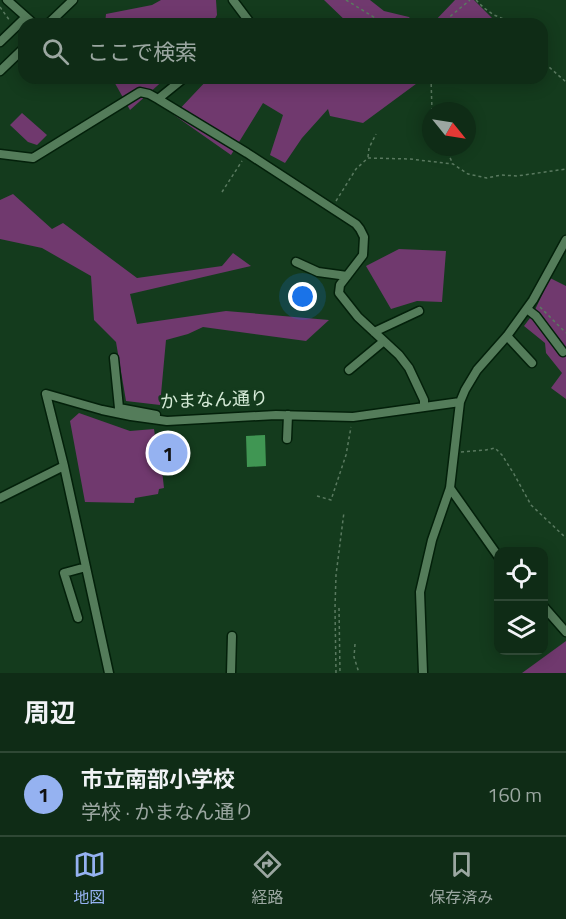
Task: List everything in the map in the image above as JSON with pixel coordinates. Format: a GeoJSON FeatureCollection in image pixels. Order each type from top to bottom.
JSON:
{"type":"FeatureCollection","features":[{"type":"Feature","properties":{"kind":"street"},"geometry":{"type":"LineString","coordinates":[[8,0],[26,17]]}},
{"type":"Feature","properties":{"kind":"street"},"geometry":{"type":"LineString","coordinates":[[54,18],[73,0]]}},
{"type":"Feature","properties":{"kind":"street"},"geometry":{"type":"LineString","coordinates":[[233,0],[246,18]]}},
{"type":"Feature","properties":{"kind":"street"},"geometry":{"type":"LineString","coordinates":[[0,42],[18,25]]}},
{"type":"Feature","properties":{"kind":"street"},"geometry":{"type":"LineString","coordinates":[[0,71],[18,54]]}},
{"type":"Feature","properties":{"kind":"street"},"geometry":{"type":"LineString","coordinates":[[158,99],[177,84]]}},
{"type":"Feature","properties":{"kind":"street"},"geometry":{"type":"LineString","coordinates":[[0,154],[33,158],[140,92],[158,99],[247,153],[356,224],[364,237],[363,255],[340,285],[339,294],[358,317],[399,355],[409,368],[424,400],[424,407]]}},
{"type":"Feature","properties":{"kind":"street"},"geometry":{"type":"LineString","coordinates":[[423,673],[420,592],[432,540],[450,488],[460,402],[477,369],[507,336],[533,300],[566,240]]}},
{"type":"Feature","properties":{"kind":"street"},"geometry":{"type":"LineString","coordinates":[[296,262],[318,272],[347,276]]}},
{"type":"Feature","properties":{"kind":"street"},"geometry":{"type":"LineString","coordinates":[[527,309],[536,316],[563,352]]}},
{"type":"Feature","properties":{"kind":"street"},"geometry":{"type":"LineString","coordinates":[[374,332],[419,311]]}},
{"type":"Feature","properties":{"kind":"street"},"geometry":{"type":"LineString","coordinates":[[507,336],[532,363]]}},
{"type":"Feature","properties":{"kind":"street"},"geometry":{"type":"LineString","coordinates":[[349,370],[384,341]]}},
{"type":"Feature","properties":{"kind":"street"},"geometry":{"type":"LineString","coordinates":[[114,358],[119,408],[151,413],[167,421]]}},
{"type":"Feature","properties":{"kind":"street","name":"かまなん通り"},"geometry":{"type":"LineString","coordinates":[[64,466],[46,394],[102,411],[167,421],[288,415],[353,417],[460,402]]}},
{"type":"Feature","properties":{"kind":"street"},"geometry":{"type":"LineString","coordinates":[[288,415],[288,439]]}},
{"type":"Feature","properties":{"kind":"street"},"geometry":{"type":"LineString","coordinates":[[0,498],[64,466],[109,673]]}},
{"type":"Feature","properties":{"kind":"street"},"geometry":{"type":"LineString","coordinates":[[450,488],[494,550]]}},
{"type":"Feature","properties":{"kind":"street"},"geometry":{"type":"LineString","coordinates":[[78,618],[64,573],[86,567]]}},
{"type":"Feature","properties":{"kind":"street"},"geometry":{"type":"LineString","coordinates":[[548,612],[566,632]]}},
{"type":"Feature","properties":{"kind":"street"},"geometry":{"type":"LineString","coordinates":[[231,673],[232,636]]}},
{"type":"Feature","properties":{"kind":"path"},"geometry":{"type":"LineString","coordinates":[[346,0],[375,18]]}},
{"type":"Feature","properties":{"kind":"path"},"geometry":{"type":"LineString","coordinates":[[448,18],[470,0]]}},
{"type":"Feature","properties":{"kind":"path"},"geometry":{"type":"LineString","coordinates":[[476,0],[484,8],[501,18]]}},
{"type":"Feature","properties":{"kind":"path"},"geometry":{"type":"LineString","coordinates":[[548,66],[566,82]]}},
{"type":"Feature","properties":{"kind":"path"},"geometry":{"type":"LineString","coordinates":[[431,84],[432,102]]}},
{"type":"Feature","properties":{"kind":"path"},"geometry":{"type":"LineString","coordinates":[[368,158],[369,148],[376,134]]}},
{"type":"Feature","properties":{"kind":"path"},"geometry":{"type":"LineString","coordinates":[[222,192],[247,153]]}},
{"type":"Feature","properties":{"kind":"path"},"geometry":{"type":"LineString","coordinates":[[449,156],[453,164]]}},
{"type":"Feature","properties":{"kind":"path"},"geometry":{"type":"LineString","coordinates":[[332,208],[353,174],[368,158],[410,159],[453,164],[468,174],[487,178],[566,169]]}},
{"type":"Feature","properties":{"kind":"path"},"geometry":{"type":"LineString","coordinates":[[533,300],[566,333]]}},
{"type":"Feature","properties":{"kind":"path"},"geometry":{"type":"LineString","coordinates":[[318,496],[331,500],[346,455],[353,417]]}},
{"type":"Feature","properties":{"kind":"path"},"geometry":{"type":"LineString","coordinates":[[453,452],[495,448],[514,474],[531,505],[566,538]]}},
{"type":"Feature","properties":{"kind":"path"},"geometry":{"type":"LineString","coordinates":[[336,673],[334,608],[344,512]]}},
{"type":"Feature","properties":{"kind":"path"},"geometry":{"type":"LineString","coordinates":[[339,608],[340,673]]}},
{"type":"Feature","properties":{"kind":"path"},"geometry":{"type":"LineString","coordinates":[[355,644],[354,657],[359,673]]}},
{"type":"Feature","properties":{"kind":"shaded area"},"geometry":{"type":"Polygon","coordinates":[[[161,0],[216,0],[217,15],[215,18],[106,18],[106,14],[152,5],[161,0]]]}},
{"type":"Feature","properties":{"kind":"shaded area"},"geometry":{"type":"Polygon","coordinates":[[[324,0],[370,0],[384,11],[410,18],[343,18],[324,0]]]}},
{"type":"Feature","properties":{"kind":"shaded area"},"geometry":{"type":"Polygon","coordinates":[[[455,0],[474,0],[492,18],[438,18],[455,0]]]}},
{"type":"Feature","properties":{"kind":"shaded area"},"geometry":{"type":"Polygon","coordinates":[[[115,84],[159,84],[130,110],[115,84]]]}},
{"type":"Feature","properties":{"kind":"shaded area"},"geometry":{"type":"Polygon","coordinates":[[[203,84],[416,84],[363,123],[330,116],[328,109],[302,138],[285,163],[270,155],[283,115],[263,103],[231,155],[174,115],[203,84]]]}},
{"type":"Feature","properties":{"kind":"shaded area"},"geometry":{"type":"Polygon","coordinates":[[[22,113],[47,135],[37,145],[28,142],[10,125],[22,113]]]}},
{"type":"Feature","properties":{"kind":"shaded area"},"geometry":{"type":"Polygon","coordinates":[[[13,194],[52,229],[63,223],[137,278],[222,266],[233,253],[251,266],[130,294],[137,324],[226,311],[329,320],[306,341],[203,327],[166,340],[160,405],[126,401],[116,342],[94,320],[91,276],[42,248],[0,239],[0,200],[13,194]]]}},
{"type":"Feature","properties":{"kind":"shaded area"},"geometry":{"type":"Polygon","coordinates":[[[399,249],[446,251],[442,302],[417,301],[391,309],[366,266],[399,249]]]}},
{"type":"Feature","properties":{"kind":"shaded area"},"geometry":{"type":"Polygon","coordinates":[[[550,278],[566,286],[566,399],[551,388],[562,373],[546,353],[545,343],[524,326],[533,314],[550,278]]]}},
{"type":"Feature","properties":{"kind":"shaded area"},"geometry":{"type":"Polygon","coordinates":[[[79,413],[130,431],[154,429],[156,443],[159,444],[164,488],[159,489],[158,494],[135,498],[134,503],[85,502],[70,421],[79,413]]]}},
{"type":"Feature","properties":{"kind":"shaded area"},"geometry":{"type":"Polygon","coordinates":[[[265,435],[266,466],[247,467],[246,436],[265,435]]]}},
{"type":"Feature","properties":{"kind":"shaded area"},"geometry":{"type":"Polygon","coordinates":[[[566,641],[566,673],[522,673],[548,655],[566,641]]]}},
{"type":"Feature","properties":{"kind":"place","name":"市立南部小学校"},"geometry":{"type":"Point","coordinates":[168,453]}}]}
